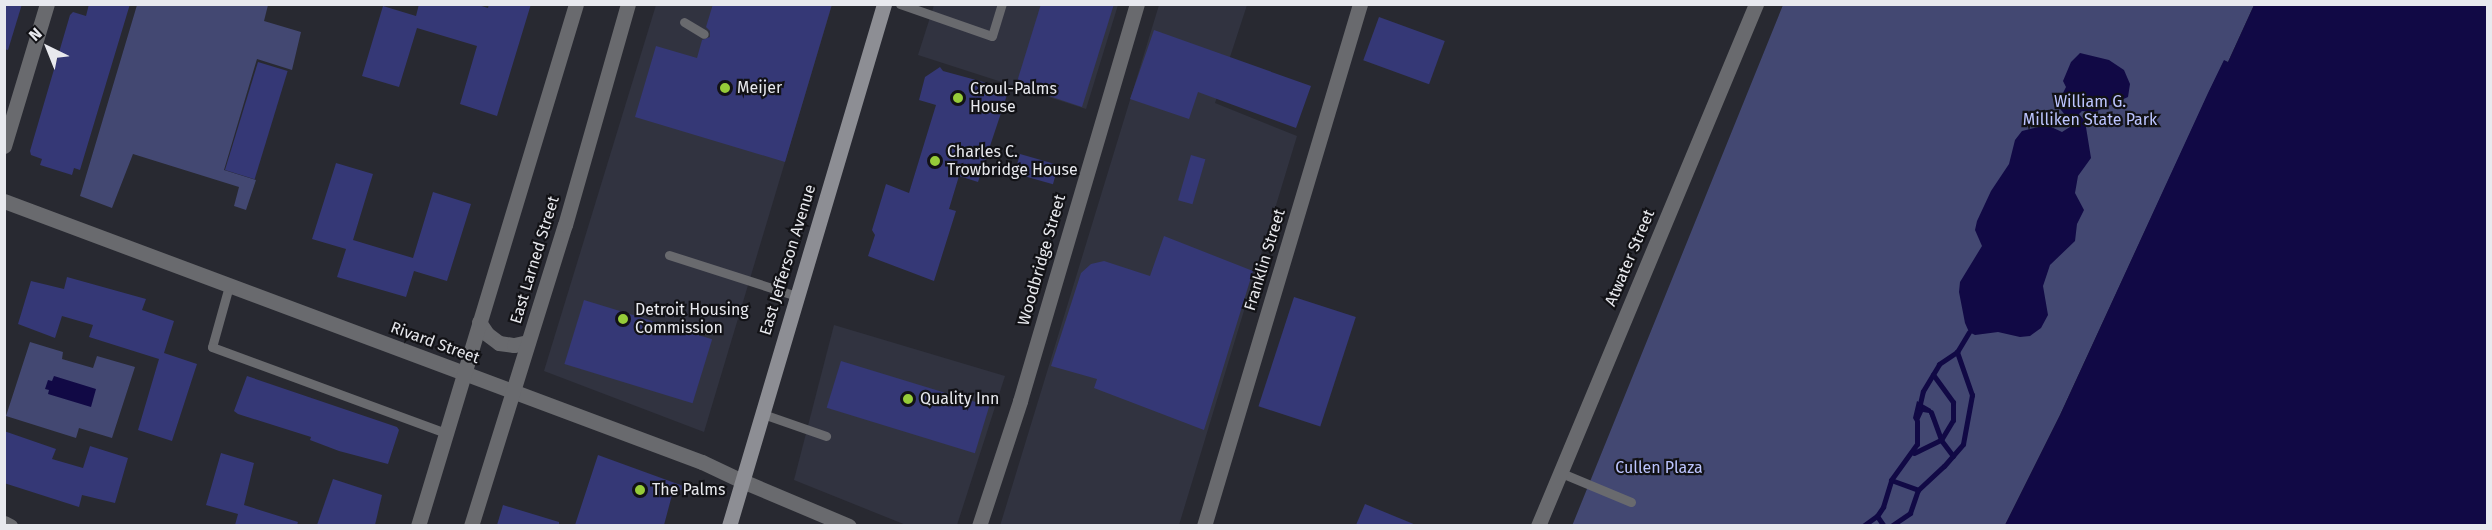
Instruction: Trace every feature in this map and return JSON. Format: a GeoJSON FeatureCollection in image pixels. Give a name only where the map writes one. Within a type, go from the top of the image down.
{"type":"FeatureCollection","features":[{"type":"Feature","properties":{"kind":"main road","name":"East Jefferson Avenue"},"geometry":{"type":"LineString","coordinates":[[729,525],[740,480],[884,4]]}},
{"type":"Feature","properties":{"kind":"street"},"geometry":{"type":"LineString","coordinates":[[4,146],[47,4]]}},
{"type":"Feature","properties":{"kind":"street"},"geometry":{"type":"LineString","coordinates":[[418,525],[576,4]]}},
{"type":"Feature","properties":{"kind":"street","name":"East Larned Street"},"geometry":{"type":"LineString","coordinates":[[471,525],[628,4]]}},
{"type":"Feature","properties":{"kind":"street","name":"Woodbridge Street"},"geometry":{"type":"LineString","coordinates":[[979,525],[1020,401],[1137,4]]}},
{"type":"Feature","properties":{"kind":"street","name":"Franklin Street"},"geometry":{"type":"LineString","coordinates":[[1204,525],[1360,4]]}},
{"type":"Feature","properties":{"kind":"street","name":"Atwater Street"},"geometry":{"type":"LineString","coordinates":[[1538,525],[1756,4]]}},
{"type":"Feature","properties":{"kind":"street","name":"Rivard Street"},"geometry":{"type":"LineString","coordinates":[[4,201],[702,462],[849,525]]}},
{"type":"Feature","properties":{"kind":"street"},"geometry":{"type":"LineString","coordinates":[[479,322],[487,334],[499,343],[514,345],[528,342]]}},
{"type":"Feature","properties":{"kind":"street"},"geometry":{"type":"LineString","coordinates":[[4,523],[10,525]]}},
{"type":"Feature","properties":{"kind":"lane"},"geometry":{"type":"LineString","coordinates":[[900,4],[992,36],[1002,4]]}},
{"type":"Feature","properties":{"kind":"lane"},"geometry":{"type":"LineString","coordinates":[[684,22],[704,34]]}},
{"type":"Feature","properties":{"kind":"lane"},"geometry":{"type":"LineString","coordinates":[[669,255],[796,296]]}},
{"type":"Feature","properties":{"kind":"lane"},"geometry":{"type":"LineString","coordinates":[[229,286],[212,347],[446,433]]}},
{"type":"Feature","properties":{"kind":"lane"},"geometry":{"type":"LineString","coordinates":[[760,413],[826,436]]}},
{"type":"Feature","properties":{"kind":"lane"},"geometry":{"type":"LineString","coordinates":[[1559,472],[1631,502]]}},
{"type":"Feature","properties":{"kind":"shaded area"},"geometry":{"type":"Polygon","coordinates":[[[656,5],[832,5],[704,432],[544,371],[656,5]]]}},
{"type":"Feature","properties":{"kind":"shaded area"},"geometry":{"type":"Polygon","coordinates":[[[934,5],[1118,5],[1086,109],[918,55],[934,5]]]}},
{"type":"Feature","properties":{"kind":"shaded area"},"geometry":{"type":"Polygon","coordinates":[[[1159,5],[1247,5],[1215,103],[1297,136],[1179,525],[1000,526],[1159,5]]]}},
{"type":"Feature","properties":{"kind":"shaded area"},"geometry":{"type":"Polygon","coordinates":[[[2254,5],[2487,5],[2487,525],[2005,525],[2060,415],[2208,93],[2224,60],[2228,62],[2254,5]]]}},
{"type":"Feature","properties":{"kind":"shaded area"},"geometry":{"type":"Polygon","coordinates":[[[2080,53],[2109,60],[2124,70],[2130,84],[2128,97],[2095,112],[2082,111],[2079,114],[2085,121],[2091,158],[2078,176],[2075,193],[2084,210],[2077,224],[2075,241],[2050,265],[2043,286],[2048,315],[2041,328],[2030,336],[2020,337],[1998,332],[1975,335],[1969,332],[1965,323],[1959,292],[1960,282],[1982,246],[1975,230],[1977,221],[1991,191],[2009,164],[2015,140],[2022,131],[2047,125],[2062,132],[2073,125],[2057,105],[2066,87],[2063,81],[2071,62],[2080,53]]]}},
{"type":"Feature","properties":{"kind":"shaded area"},"geometry":{"type":"Polygon","coordinates":[[[834,325],[1005,376],[957,525],[906,525],[794,480],[834,325]]]}},
{"type":"Feature","properties":{"kind":"shaded area"},"geometry":{"type":"Polygon","coordinates":[[[54,376],[96,389],[91,407],[48,394],[49,390],[45,389],[48,380],[52,381],[54,376]]]}},
{"type":"Feature","properties":{"kind":"shaded area"},"geometry":{"type":"Polygon","coordinates":[[[1917,401],[1931,409],[1932,420],[1929,413],[1923,412],[1917,425],[1913,418],[1917,401]]]}},
{"type":"Feature","properties":{"kind":"green space"},"geometry":{"type":"Polygon","coordinates":[[[137,5],[268,5],[264,21],[301,32],[292,70],[257,59],[224,170],[256,180],[246,210],[234,206],[239,187],[133,154],[112,208],[80,196],[137,5]]]}},
{"type":"Feature","properties":{"kind":"green space"},"geometry":{"type":"Polygon","coordinates":[[[1783,5],[2254,5],[2228,62],[2224,61],[2209,92],[2060,415],[2005,525],[1572,526],[1783,5]]]}},
{"type":"Feature","properties":{"kind":"green space"},"geometry":{"type":"Polygon","coordinates":[[[30,342],[63,352],[62,359],[93,368],[97,356],[135,367],[112,438],[79,428],[76,438],[6,416],[30,342]]]}},
{"type":"Feature","properties":{"kind":"building"},"geometry":{"type":"Polygon","coordinates":[[[4,4],[22,4],[8,50],[4,49],[4,4]]]}},
{"type":"Feature","properties":{"kind":"building"},"geometry":{"type":"Polygon","coordinates":[[[89,4],[130,4],[80,170],[74,168],[72,175],[40,165],[42,159],[31,155],[30,151],[70,15],[73,12],[86,16],[89,4]]]}},
{"type":"Feature","properties":{"kind":"building"},"geometry":{"type":"Polygon","coordinates":[[[419,4],[475,4],[488,8],[489,4],[531,4],[497,116],[460,104],[477,46],[417,28],[399,87],[362,76],[383,6],[416,16],[419,4]]]}},
{"type":"Feature","properties":{"kind":"building","name":"Meijer"},"geometry":{"type":"Polygon","coordinates":[[[713,4],[832,4],[785,162],[635,117],[656,46],[697,58],[702,40],[710,37],[710,31],[706,27],[713,4]]]}},
{"type":"Feature","properties":{"kind":"building"},"geometry":{"type":"Polygon","coordinates":[[[1041,4],[1114,4],[1082,107],[1016,85],[1041,4]]]}},
{"type":"Feature","properties":{"kind":"building"},"geometry":{"type":"Polygon","coordinates":[[[1379,17],[1445,41],[1429,84],[1363,60],[1379,17]]]}},
{"type":"Feature","properties":{"kind":"building"},"geometry":{"type":"Polygon","coordinates":[[[1154,30],[1311,86],[1296,128],[1198,92],[1189,119],[1130,99],[1154,30]]]}},
{"type":"Feature","properties":{"kind":"building"},"geometry":{"type":"Polygon","coordinates":[[[258,62],[288,71],[255,179],[225,170],[258,62]]]}},
{"type":"Feature","properties":{"kind":"building"},"geometry":{"type":"Polygon","coordinates":[[[940,67],[943,71],[1009,89],[978,182],[959,176],[949,209],[956,211],[934,281],[868,256],[875,235],[872,230],[886,184],[909,193],[936,105],[919,100],[925,77],[940,67]]]}},
{"type":"Feature","properties":{"kind":"building"},"geometry":{"type":"Polygon","coordinates":[[[1020,154],[1058,165],[1053,184],[1014,173],[1020,154]]]}},
{"type":"Feature","properties":{"kind":"building"},"geometry":{"type":"Polygon","coordinates":[[[1191,155],[1205,159],[1192,204],[1178,200],[1191,155]]]}},
{"type":"Feature","properties":{"kind":"building"},"geometry":{"type":"Polygon","coordinates":[[[336,163],[373,174],[353,240],[413,258],[433,192],[471,204],[447,281],[414,271],[406,297],[337,277],[346,249],[312,239],[336,163]]]}},
{"type":"Feature","properties":{"kind":"building"},"geometry":{"type":"Polygon","coordinates":[[[1164,236],[1253,271],[1204,430],[1094,388],[1097,379],[1051,366],[1081,273],[1091,264],[1104,261],[1150,276],[1164,236]]]}},
{"type":"Feature","properties":{"kind":"building"},"geometry":{"type":"Polygon","coordinates":[[[67,277],[146,299],[142,310],[174,321],[164,353],[197,364],[172,441],[138,430],[159,359],[89,337],[93,325],[62,316],[55,338],[18,324],[31,281],[64,289],[67,277]]]}},
{"type":"Feature","properties":{"kind":"building"},"geometry":{"type":"Polygon","coordinates":[[[1294,297],[1356,317],[1320,426],[1258,406],[1294,297]]]}},
{"type":"Feature","properties":{"kind":"building"},"geometry":{"type":"Polygon","coordinates":[[[584,300],[712,339],[693,403],[564,364],[584,300]]]}},
{"type":"Feature","properties":{"kind":"building"},"geometry":{"type":"Polygon","coordinates":[[[841,361],[989,406],[975,453],[827,408],[841,361]]]}},
{"type":"Feature","properties":{"kind":"building"},"geometry":{"type":"Polygon","coordinates":[[[247,376],[397,427],[399,430],[388,464],[339,451],[310,440],[311,437],[238,414],[234,411],[247,376]]]}},
{"type":"Feature","properties":{"kind":"building"},"geometry":{"type":"Polygon","coordinates":[[[4,431],[56,449],[52,459],[83,468],[90,446],[128,458],[115,503],[82,495],[79,507],[4,483],[4,431]]]}},
{"type":"Feature","properties":{"kind":"building"},"geometry":{"type":"Polygon","coordinates":[[[221,453],[254,463],[244,505],[298,522],[297,525],[235,525],[238,514],[206,505],[221,453]]]}},
{"type":"Feature","properties":{"kind":"building","name":"The Palms"},"geometry":{"type":"Polygon","coordinates":[[[598,455],[686,487],[672,495],[664,525],[575,525],[598,455]]]}},
{"type":"Feature","properties":{"kind":"building"},"geometry":{"type":"Polygon","coordinates":[[[333,479],[382,495],[375,525],[317,525],[333,479]]]}},
{"type":"Feature","properties":{"kind":"building"},"geometry":{"type":"Polygon","coordinates":[[[1365,504],[1416,525],[1356,525],[1365,504]]]}},
{"type":"Feature","properties":{"kind":"building"},"geometry":{"type":"Polygon","coordinates":[[[503,505],[559,522],[559,525],[497,525],[503,505]]]}},
{"type":"Feature","properties":{"kind":"waterway"},"geometry":{"type":"LineString","coordinates":[[1919,408],[1923,391],[1939,364],[1957,352],[1969,332]]}},
{"type":"Feature","properties":{"kind":"waterway"},"geometry":{"type":"LineString","coordinates":[[1891,526],[1910,513],[1918,490],[1944,466],[1963,444],[1972,395],[1957,352]]}},
{"type":"Feature","properties":{"kind":"waterway"},"geometry":{"type":"LineString","coordinates":[[1914,453],[1941,440],[1953,420],[1953,402],[1933,374]]}},
{"type":"Feature","properties":{"kind":"waterway"},"geometry":{"type":"LineString","coordinates":[[1931,412],[1941,440],[1953,456]]}},
{"type":"Feature","properties":{"kind":"waterway"},"geometry":{"type":"LineString","coordinates":[[1863,526],[1877,516],[1883,507],[1891,480],[1917,444],[1917,421]]}},
{"type":"Feature","properties":{"kind":"waterway"},"geometry":{"type":"LineString","coordinates":[[1891,480],[1918,490]]}},
{"type":"Feature","properties":{"kind":"waterway"},"geometry":{"type":"LineString","coordinates":[[1877,516],[1884,526]]}},
{"type":"Feature","properties":{"kind":"place","name":"Meijer"},"geometry":{"type":"Point","coordinates":[725,88]}},
{"type":"Feature","properties":{"kind":"place","name":"Croul-Palms House"},"geometry":{"type":"Point","coordinates":[958,98]}},
{"type":"Feature","properties":{"kind":"place","name":"Charles C. Trowbridge House"},"geometry":{"type":"Point","coordinates":[935,161]}},
{"type":"Feature","properties":{"kind":"place","name":"Detroit Housing Commission"},"geometry":{"type":"Point","coordinates":[623,319]}},
{"type":"Feature","properties":{"kind":"place","name":"Quality Inn"},"geometry":{"type":"Point","coordinates":[908,399]}},
{"type":"Feature","properties":{"kind":"place","name":"The Palms"},"geometry":{"type":"Point","coordinates":[640,490]}},
{"type":"Feature","properties":{"kind":"park label","name":"William G. Milliken State Park"},"geometry":{"type":"Point","coordinates":[2090,111]}},
{"type":"Feature","properties":{"kind":"park label","name":"Cullen Plaza"},"geometry":{"type":"Point","coordinates":[1659,468]}}]}
